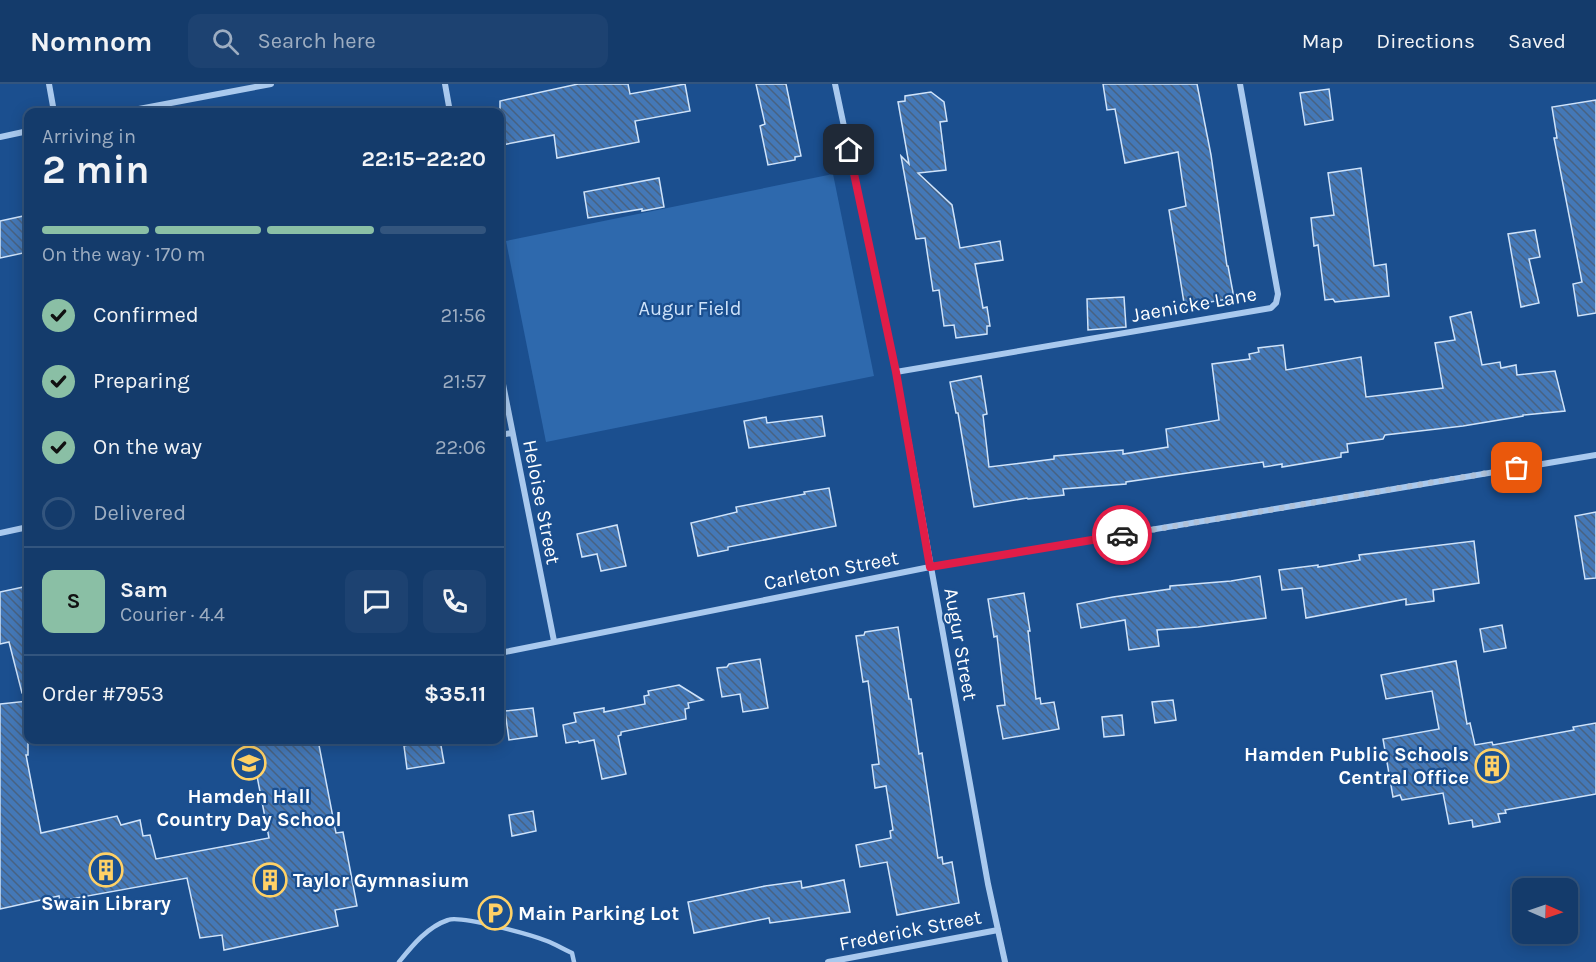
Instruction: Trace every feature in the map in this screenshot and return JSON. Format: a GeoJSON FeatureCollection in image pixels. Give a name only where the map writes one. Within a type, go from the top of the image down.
{"type":"FeatureCollection","features":[{"type":"Feature","properties":{"kind":"street"},"geometry":{"type":"LineString","coordinates":[[49,84],[53,108]]}},
{"type":"Feature","properties":{"kind":"street"},"geometry":{"type":"LineString","coordinates":[[144,108],[272,84]]}},
{"type":"Feature","properties":{"kind":"street"},"geometry":{"type":"LineString","coordinates":[[445,84],[449,108]]}},
{"type":"Feature","properties":{"kind":"street","name":"Augur Street"},"geometry":{"type":"LineString","coordinates":[[835,84],[896,372],[988,884],[1005,962]]}},
{"type":"Feature","properties":{"kind":"street","name":"Jaenicke Lane"},"geometry":{"type":"LineString","coordinates":[[896,372],[1271,308],[1276,303],[1278,294],[1240,84]]}},
{"type":"Feature","properties":{"kind":"street"},"geometry":{"type":"LineString","coordinates":[[0,136],[24,132]]}},
{"type":"Feature","properties":{"kind":"street","name":"Heloise Street"},"geometry":{"type":"LineString","coordinates":[[504,390],[554,641]]}},
{"type":"Feature","properties":{"kind":"street"},"geometry":{"type":"LineString","coordinates":[[504,434],[512,433]]}},
{"type":"Feature","properties":{"kind":"street","name":"Carleton Street"},"geometry":{"type":"LineString","coordinates":[[504,652],[930,567],[1596,455]]}},
{"type":"Feature","properties":{"kind":"street"},"geometry":{"type":"LineString","coordinates":[[0,533],[24,529]]}},
{"type":"Feature","properties":{"kind":"street","name":"Frederick Street"},"geometry":{"type":"LineString","coordinates":[[828,962],[998,930]]}},
{"type":"Feature","properties":{"kind":"lane"},"geometry":{"type":"LineString","coordinates":[[399,962],[431,929],[449,919],[470,921],[545,940],[572,953],[574,962]]}},
{"type":"Feature","properties":{"kind":"green space","name":"Augur Field"},"geometry":{"type":"Polygon","coordinates":[[[833,174],[874,376],[546,442],[506,241],[833,174]]]}},
{"type":"Feature","properties":{"kind":"building"},"geometry":{"type":"Polygon","coordinates":[[[578,84],[628,84],[630,94],[685,84],[690,111],[635,121],[639,142],[557,158],[554,135],[504,145],[504,108],[500,108],[500,101],[578,84]]]}},
{"type":"Feature","properties":{"kind":"building"},"geometry":{"type":"Polygon","coordinates":[[[756,84],[786,84],[801,156],[795,157],[795,160],[768,165],[760,126],[765,124],[756,84]]]}},
{"type":"Feature","properties":{"kind":"building"},"geometry":{"type":"Polygon","coordinates":[[[1103,84],[1197,84],[1234,298],[1185,309],[1169,210],[1186,206],[1178,152],[1125,163],[1115,109],[1107,110],[1103,84]]]}},
{"type":"Feature","properties":{"kind":"building"},"geometry":{"type":"Polygon","coordinates":[[[1329,89],[1333,120],[1305,125],[1300,93],[1329,89]]]}},
{"type":"Feature","properties":{"kind":"building"},"geometry":{"type":"Polygon","coordinates":[[[931,92],[944,102],[947,121],[940,122],[946,170],[918,173],[952,205],[960,248],[1000,241],[1003,260],[975,264],[983,308],[987,307],[990,326],[987,326],[987,334],[956,338],[954,325],[944,326],[939,290],[933,291],[925,238],[916,239],[901,156],[909,164],[898,102],[905,101],[905,96],[931,92]]]}},
{"type":"Feature","properties":{"kind":"building"},"geometry":{"type":"Polygon","coordinates":[[[1596,100],[1596,313],[1578,316],[1573,284],[1582,282],[1554,138],[1557,138],[1552,107],[1596,100]]]}},
{"type":"Feature","properties":{"kind":"building"},"geometry":{"type":"Polygon","coordinates":[[[1361,168],[1374,266],[1386,264],[1389,296],[1335,302],[1333,299],[1325,300],[1318,245],[1314,246],[1311,218],[1334,215],[1328,173],[1361,168]]]}},
{"type":"Feature","properties":{"kind":"building"},"geometry":{"type":"Polygon","coordinates":[[[659,178],[664,207],[588,218],[584,192],[659,178]]]}},
{"type":"Feature","properties":{"kind":"building"},"geometry":{"type":"Polygon","coordinates":[[[24,216],[24,253],[0,258],[0,221],[24,216]]]}},
{"type":"Feature","properties":{"kind":"building"},"geometry":{"type":"Polygon","coordinates":[[[1535,230],[1540,257],[1529,259],[1539,303],[1521,307],[1508,234],[1535,230]]]}},
{"type":"Feature","properties":{"kind":"building"},"geometry":{"type":"Polygon","coordinates":[[[1124,297],[1126,327],[1088,330],[1087,299],[1124,297]]]}},
{"type":"Feature","properties":{"kind":"building"},"geometry":{"type":"Polygon","coordinates":[[[1471,312],[1482,365],[1500,362],[1501,368],[1516,365],[1517,375],[1555,371],[1565,411],[1385,435],[1383,439],[1347,444],[1348,452],[1341,453],[1341,457],[1282,467],[1282,464],[1264,467],[1263,462],[1126,482],[1126,484],[1063,489],[1064,495],[1027,498],[974,507],[958,413],[956,413],[950,382],[981,376],[987,414],[983,415],[989,467],[1054,459],[1054,456],[1123,450],[1123,454],[1168,447],[1166,429],[1219,420],[1212,364],[1250,359],[1249,354],[1259,352],[1258,348],[1283,345],[1286,370],[1361,357],[1366,397],[1443,388],[1435,343],[1455,340],[1450,317],[1471,312]]]}},
{"type":"Feature","properties":{"kind":"building"},"geometry":{"type":"Polygon","coordinates":[[[822,416],[825,436],[749,448],[744,421],[766,417],[767,423],[822,416]]]}},
{"type":"Feature","properties":{"kind":"building"},"geometry":{"type":"Polygon","coordinates":[[[829,488],[836,526],[728,547],[728,550],[698,556],[691,523],[737,512],[736,507],[829,488]]]}},
{"type":"Feature","properties":{"kind":"building"},"geometry":{"type":"Polygon","coordinates":[[[1596,512],[1596,578],[1585,579],[1575,516],[1596,512]]]}},
{"type":"Feature","properties":{"kind":"building"},"geometry":{"type":"Polygon","coordinates":[[[617,525],[626,566],[601,571],[597,554],[582,557],[577,534],[617,525]]]}},
{"type":"Feature","properties":{"kind":"building"},"geometry":{"type":"Polygon","coordinates":[[[1474,541],[1479,583],[1433,590],[1434,601],[1406,605],[1406,599],[1306,618],[1302,588],[1282,590],[1279,570],[1318,565],[1318,567],[1360,560],[1359,555],[1474,541]]]}},
{"type":"Feature","properties":{"kind":"building"},"geometry":{"type":"Polygon","coordinates":[[[1260,576],[1266,618],[1157,630],[1159,646],[1129,650],[1125,620],[1081,628],[1077,604],[1170,589],[1170,586],[1260,576]]]}},
{"type":"Feature","properties":{"kind":"building"},"geometry":{"type":"Polygon","coordinates":[[[24,587],[24,693],[22,693],[9,642],[0,644],[0,592],[24,587]]]}},
{"type":"Feature","properties":{"kind":"building"},"geometry":{"type":"Polygon","coordinates":[[[1024,593],[1036,699],[1040,698],[1041,704],[1054,702],[1059,729],[1003,739],[997,706],[1005,705],[997,636],[994,637],[988,599],[1024,593]]]}},
{"type":"Feature","properties":{"kind":"building"},"geometry":{"type":"Polygon","coordinates":[[[1502,625],[1506,648],[1484,652],[1480,629],[1502,625]]]}},
{"type":"Feature","properties":{"kind":"building"},"geometry":{"type":"Polygon","coordinates":[[[898,627],[919,754],[922,753],[938,858],[942,857],[943,864],[952,862],[959,903],[897,915],[887,862],[860,867],[856,845],[891,838],[890,831],[893,830],[886,786],[875,788],[872,765],[879,764],[868,681],[863,682],[856,636],[864,635],[865,632],[898,627]]]}},
{"type":"Feature","properties":{"kind":"building"},"geometry":{"type":"Polygon","coordinates":[[[760,659],[768,708],[743,712],[740,694],[722,697],[717,668],[760,659]]]}},
{"type":"Feature","properties":{"kind":"building","name":"Hamden Public Schools Central Office"},"geometry":{"type":"Polygon","coordinates":[[[1456,661],[1467,724],[1470,723],[1475,745],[1492,742],[1493,745],[1574,730],[1573,727],[1596,723],[1596,794],[1505,810],[1506,813],[1498,814],[1500,822],[1473,827],[1472,820],[1449,824],[1443,793],[1402,800],[1400,795],[1393,797],[1383,739],[1439,729],[1432,691],[1386,699],[1381,675],[1456,661]]]}},
{"type":"Feature","properties":{"kind":"building"},"geometry":{"type":"Polygon","coordinates":[[[679,685],[703,700],[688,703],[689,708],[685,709],[686,719],[621,732],[618,736],[626,774],[602,779],[594,740],[566,743],[563,725],[576,722],[574,713],[604,708],[604,712],[645,704],[644,696],[649,695],[648,691],[679,685]]]}},
{"type":"Feature","properties":{"kind":"building"},"geometry":{"type":"Polygon","coordinates":[[[1173,700],[1176,720],[1155,723],[1152,702],[1173,700]]]}},
{"type":"Feature","properties":{"kind":"building"},"geometry":{"type":"Polygon","coordinates":[[[24,701],[24,744],[28,744],[28,755],[26,755],[41,833],[117,816],[121,825],[140,820],[143,836],[150,835],[156,859],[269,838],[251,744],[319,744],[336,833],[343,832],[357,906],[335,910],[338,926],[224,950],[222,935],[200,938],[187,878],[60,901],[59,896],[0,909],[0,704],[24,701]]]}},
{"type":"Feature","properties":{"kind":"building"},"geometry":{"type":"Polygon","coordinates":[[[533,708],[537,736],[509,740],[505,711],[533,708]]]}},
{"type":"Feature","properties":{"kind":"building"},"geometry":{"type":"Polygon","coordinates":[[[1122,715],[1124,735],[1104,737],[1102,717],[1122,715]]]}},
{"type":"Feature","properties":{"kind":"building"},"geometry":{"type":"Polygon","coordinates":[[[441,744],[444,763],[407,769],[404,746],[441,744]]]}},
{"type":"Feature","properties":{"kind":"building"},"geometry":{"type":"Polygon","coordinates":[[[533,811],[536,831],[512,836],[509,815],[533,811]]]}},
{"type":"Feature","properties":{"kind":"building"},"geometry":{"type":"Polygon","coordinates":[[[844,880],[850,912],[770,923],[769,918],[694,933],[688,902],[765,886],[801,881],[802,888],[844,880]]]}},
{"type":"Feature","properties":{"kind":"way so far"},"geometry":{"type":"LineString","coordinates":[[1122,535],[1517,468]]}},
{"type":"Feature","properties":{"kind":"place","name":"Hamden Hall Country Day School"},"geometry":{"type":"Point","coordinates":[249,763]}},
{"type":"Feature","properties":{"kind":"place","name":"Hamden Public Schools Central Office"},"geometry":{"type":"Point","coordinates":[1492,766]}},
{"type":"Feature","properties":{"kind":"place","name":"Swain Library"},"geometry":{"type":"Point","coordinates":[106,870]}},
{"type":"Feature","properties":{"kind":"place","name":"Taylor Gymnasium"},"geometry":{"type":"Point","coordinates":[270,880]}},
{"type":"Feature","properties":{"kind":"place","name":"Main Parking Lot"},"geometry":{"type":"Point","coordinates":[495,913]}},
{"type":"Feature","properties":{"kind":"route"},"geometry":{"type":"LineString","coordinates":[[849,150],[896,372],[930,567],[1122,535]]}}]}
